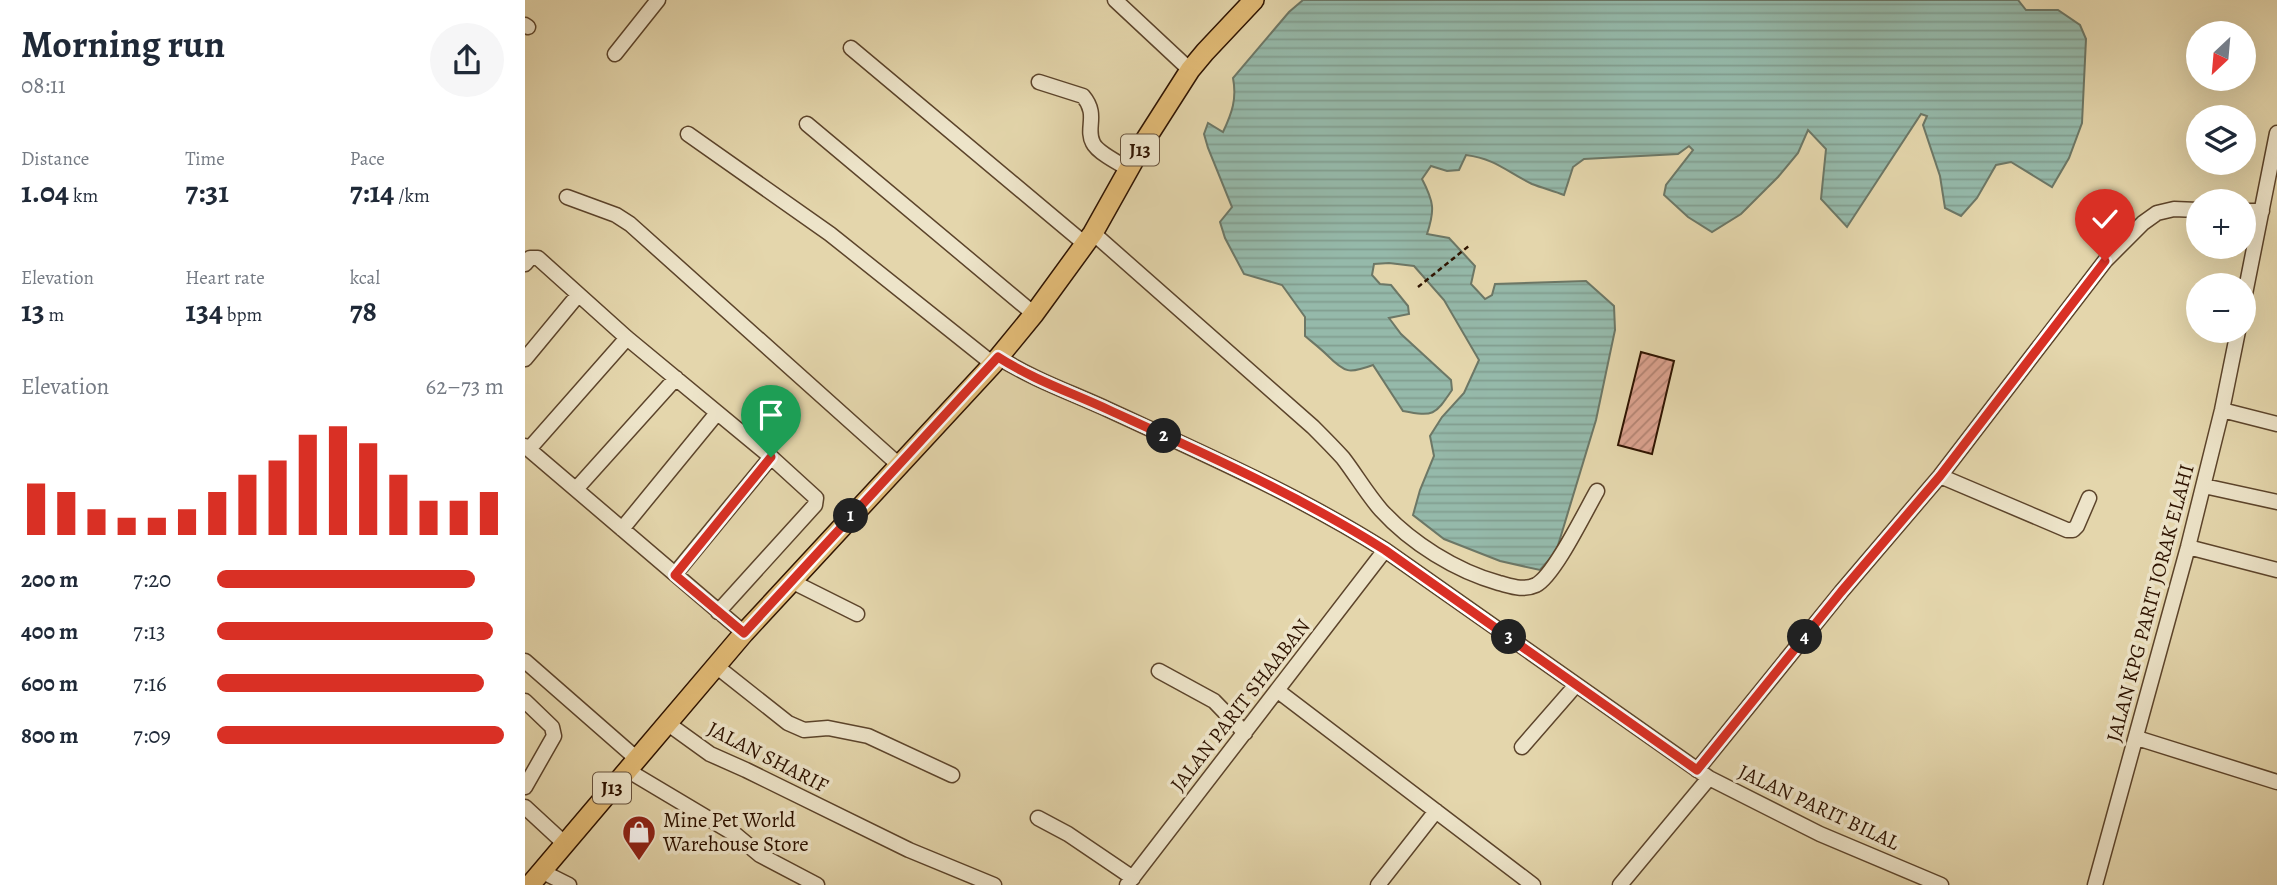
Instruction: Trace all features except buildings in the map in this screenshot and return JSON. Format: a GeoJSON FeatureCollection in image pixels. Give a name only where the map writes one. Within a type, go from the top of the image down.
{"type":"FeatureCollection","features":[{"type":"Feature","properties":{"kind":"main road","name":"J13"},"geometry":{"type":"LineString","coordinates":[[534,881],[716,666],[729,620],[791,581],[995,361],[1034,314],[1089,239],[1190,70],[1254,0]]}},
{"type":"Feature","properties":{"kind":"street"},"geometry":{"type":"LineString","coordinates":[[615,54],[658,0]]}},
{"type":"Feature","properties":{"kind":"street"},"geometry":{"type":"LineString","coordinates":[[1115,0],[1190,70]]}},
{"type":"Feature","properties":{"kind":"street"},"geometry":{"type":"LineString","coordinates":[[851,48],[1089,239],[1313,427],[1342,458],[1380,509],[1432,552],[1486,580],[1520,589],[1537,585],[1553,568],[1597,491]]}},
{"type":"Feature","properties":{"kind":"street"},"geometry":{"type":"LineString","coordinates":[[1039,82],[1083,96],[1093,117],[1092,142],[1096,148],[1129,169]]}},
{"type":"Feature","properties":{"kind":"street"},"geometry":{"type":"LineString","coordinates":[[807,124],[1034,314]]}},
{"type":"Feature","properties":{"kind":"street"},"geometry":{"type":"LineString","coordinates":[[2249,273],[2277,133]]}},
{"type":"Feature","properties":{"kind":"street","name":"JALAN PARIT BILAL"},"geometry":{"type":"LineString","coordinates":[[688,134],[830,234],[995,361],[1269,485],[1341,523],[1385,550],[1703,774],[1820,834],[1941,885]]}},
{"type":"Feature","properties":{"kind":"street"},"geometry":{"type":"LineString","coordinates":[[567,197],[630,223],[899,464]]}},
{"type":"Feature","properties":{"kind":"street"},"geometry":{"type":"LineString","coordinates":[[1620,885],[1841,592],[1940,476],[2105,261],[2143,223],[2157,213],[2186,210]]}},
{"type":"Feature","properties":{"kind":"street"},"geometry":{"type":"LineString","coordinates":[[2256,211],[2262,211]]}},
{"type":"Feature","properties":{"kind":"street"},"geometry":{"type":"LineString","coordinates":[[528,261],[538,258],[627,338],[771,457],[816,498],[815,505],[729,620],[527,447],[627,338]]}},
{"type":"Feature","properties":{"kind":"street"},"geometry":{"type":"LineString","coordinates":[[525,359],[578,295]]}},
{"type":"Feature","properties":{"kind":"street","name":"JALAN KPG PARIT JORAK ELAHI"},"geometry":{"type":"LineString","coordinates":[[2095,885],[2143,740],[2195,549],[2228,412],[2237,343]]}},
{"type":"Feature","properties":{"kind":"street"},"geometry":{"type":"LineString","coordinates":[[577,488],[676,378]]}},
{"type":"Feature","properties":{"kind":"street"},"geometry":{"type":"LineString","coordinates":[[2228,412],[2277,424]]}},
{"type":"Feature","properties":{"kind":"street"},"geometry":{"type":"LineString","coordinates":[[622,529],[717,413]]}},
{"type":"Feature","properties":{"kind":"street"},"geometry":{"type":"LineString","coordinates":[[675,575],[771,457]]}},
{"type":"Feature","properties":{"kind":"street"},"geometry":{"type":"LineString","coordinates":[[1940,476],[2067,530],[2073,530],[2077,526],[2089,498]]}},
{"type":"Feature","properties":{"kind":"street"},"geometry":{"type":"LineString","coordinates":[[2210,487],[2277,502]]}},
{"type":"Feature","properties":{"kind":"street"},"geometry":{"type":"LineString","coordinates":[[2195,549],[2277,570]]}},
{"type":"Feature","properties":{"kind":"street","name":"JALAN PARIT SHAABAN"},"geometry":{"type":"LineString","coordinates":[[1127,876],[1241,728],[1278,691],[1385,550]]}},
{"type":"Feature","properties":{"kind":"street"},"geometry":{"type":"LineString","coordinates":[[791,581],[857,614]]}},
{"type":"Feature","properties":{"kind":"street"},"geometry":{"type":"LineString","coordinates":[[525,661],[632,764],[736,835],[760,855],[817,885]]}},
{"type":"Feature","properties":{"kind":"street"},"geometry":{"type":"LineString","coordinates":[[716,666],[788,723],[804,730],[828,728],[868,736],[952,775]]}},
{"type":"Feature","properties":{"kind":"street"},"geometry":{"type":"LineString","coordinates":[[1159,671],[1214,701],[1241,728]]}},
{"type":"Feature","properties":{"kind":"street"},"geometry":{"type":"LineString","coordinates":[[1521,747],[1576,685]]}},
{"type":"Feature","properties":{"kind":"street"},"geometry":{"type":"LineString","coordinates":[[1278,691],[1532,885]]}},
{"type":"Feature","properties":{"kind":"street"},"geometry":{"type":"LineString","coordinates":[[525,701],[552,727],[554,736],[525,787]]}},
{"type":"Feature","properties":{"kind":"street","name":"JALAN SHARIF"},"geometry":{"type":"LineString","coordinates":[[667,723],[710,754],[746,769],[909,850],[994,885]]}},
{"type":"Feature","properties":{"kind":"street"},"geometry":{"type":"LineString","coordinates":[[2143,740],[2277,782]]}},
{"type":"Feature","properties":{"kind":"street"},"geometry":{"type":"LineString","coordinates":[[525,807],[564,843]]}},
{"type":"Feature","properties":{"kind":"street"},"geometry":{"type":"LineString","coordinates":[[1378,885],[1436,811]]}},
{"type":"Feature","properties":{"kind":"street"},"geometry":{"type":"LineString","coordinates":[[1038,818],[1069,834],[1127,876]]}},
{"type":"Feature","properties":{"kind":"street"},"geometry":{"type":"LineString","coordinates":[[534,881],[569,885]]}},
{"type":"Feature","properties":{"kind":"path"},"geometry":{"type":"LineString","coordinates":[[1419,287],[1470,245]]}},
{"type":"Feature","properties":{"kind":"shaded area"},"geometry":{"type":"Polygon","coordinates":[[[1303,0],[2018,0],[2026,10],[2058,10],[2080,25],[2086,39],[2082,123],[2069,158],[2052,187],[2011,162],[1996,165],[1977,198],[1961,216],[1945,208],[1940,176],[1923,125],[1927,116],[1921,114],[1847,227],[1821,199],[1826,149],[1808,130],[1798,153],[1778,177],[1741,214],[1712,232],[1688,217],[1664,195],[1666,185],[1693,150],[1689,146],[1678,154],[1584,159],[1573,167],[1564,195],[1532,184],[1476,157],[1466,155],[1459,170],[1447,171],[1431,166],[1422,179],[1432,206],[1427,234],[1449,238],[1475,266],[1471,284],[1485,299],[1492,295],[1495,284],[1586,281],[1614,306],[1615,330],[1596,420],[1556,552],[1540,570],[1500,561],[1444,539],[1413,515],[1434,456],[1430,436],[1442,417],[1464,393],[1479,360],[1444,300],[1414,266],[1374,264],[1372,275],[1380,284],[1391,285],[1408,306],[1409,314],[1389,318],[1401,334],[1451,380],[1452,390],[1437,409],[1428,414],[1403,411],[1373,365],[1353,371],[1333,361],[1305,336],[1305,317],[1282,285],[1244,274],[1225,238],[1220,222],[1232,207],[1204,134],[1208,123],[1223,132],[1233,106],[1233,78],[1289,12],[1303,0]]]}},
{"type":"Feature","properties":{"kind":"place","name":"Mine Pet World Warehouse Store"},"geometry":{"type":"Point","coordinates":[639,862]}},
{"type":"Feature","properties":{"kind":"route"},"geometry":{"type":"LineString","coordinates":[[771,457],[675,575],[744,633],[998,357],[1027,376],[1106,409],[1269,485],[1341,523],[1385,550],[1697,770],[1841,592],[1940,476],[2105,261]]}}]}
